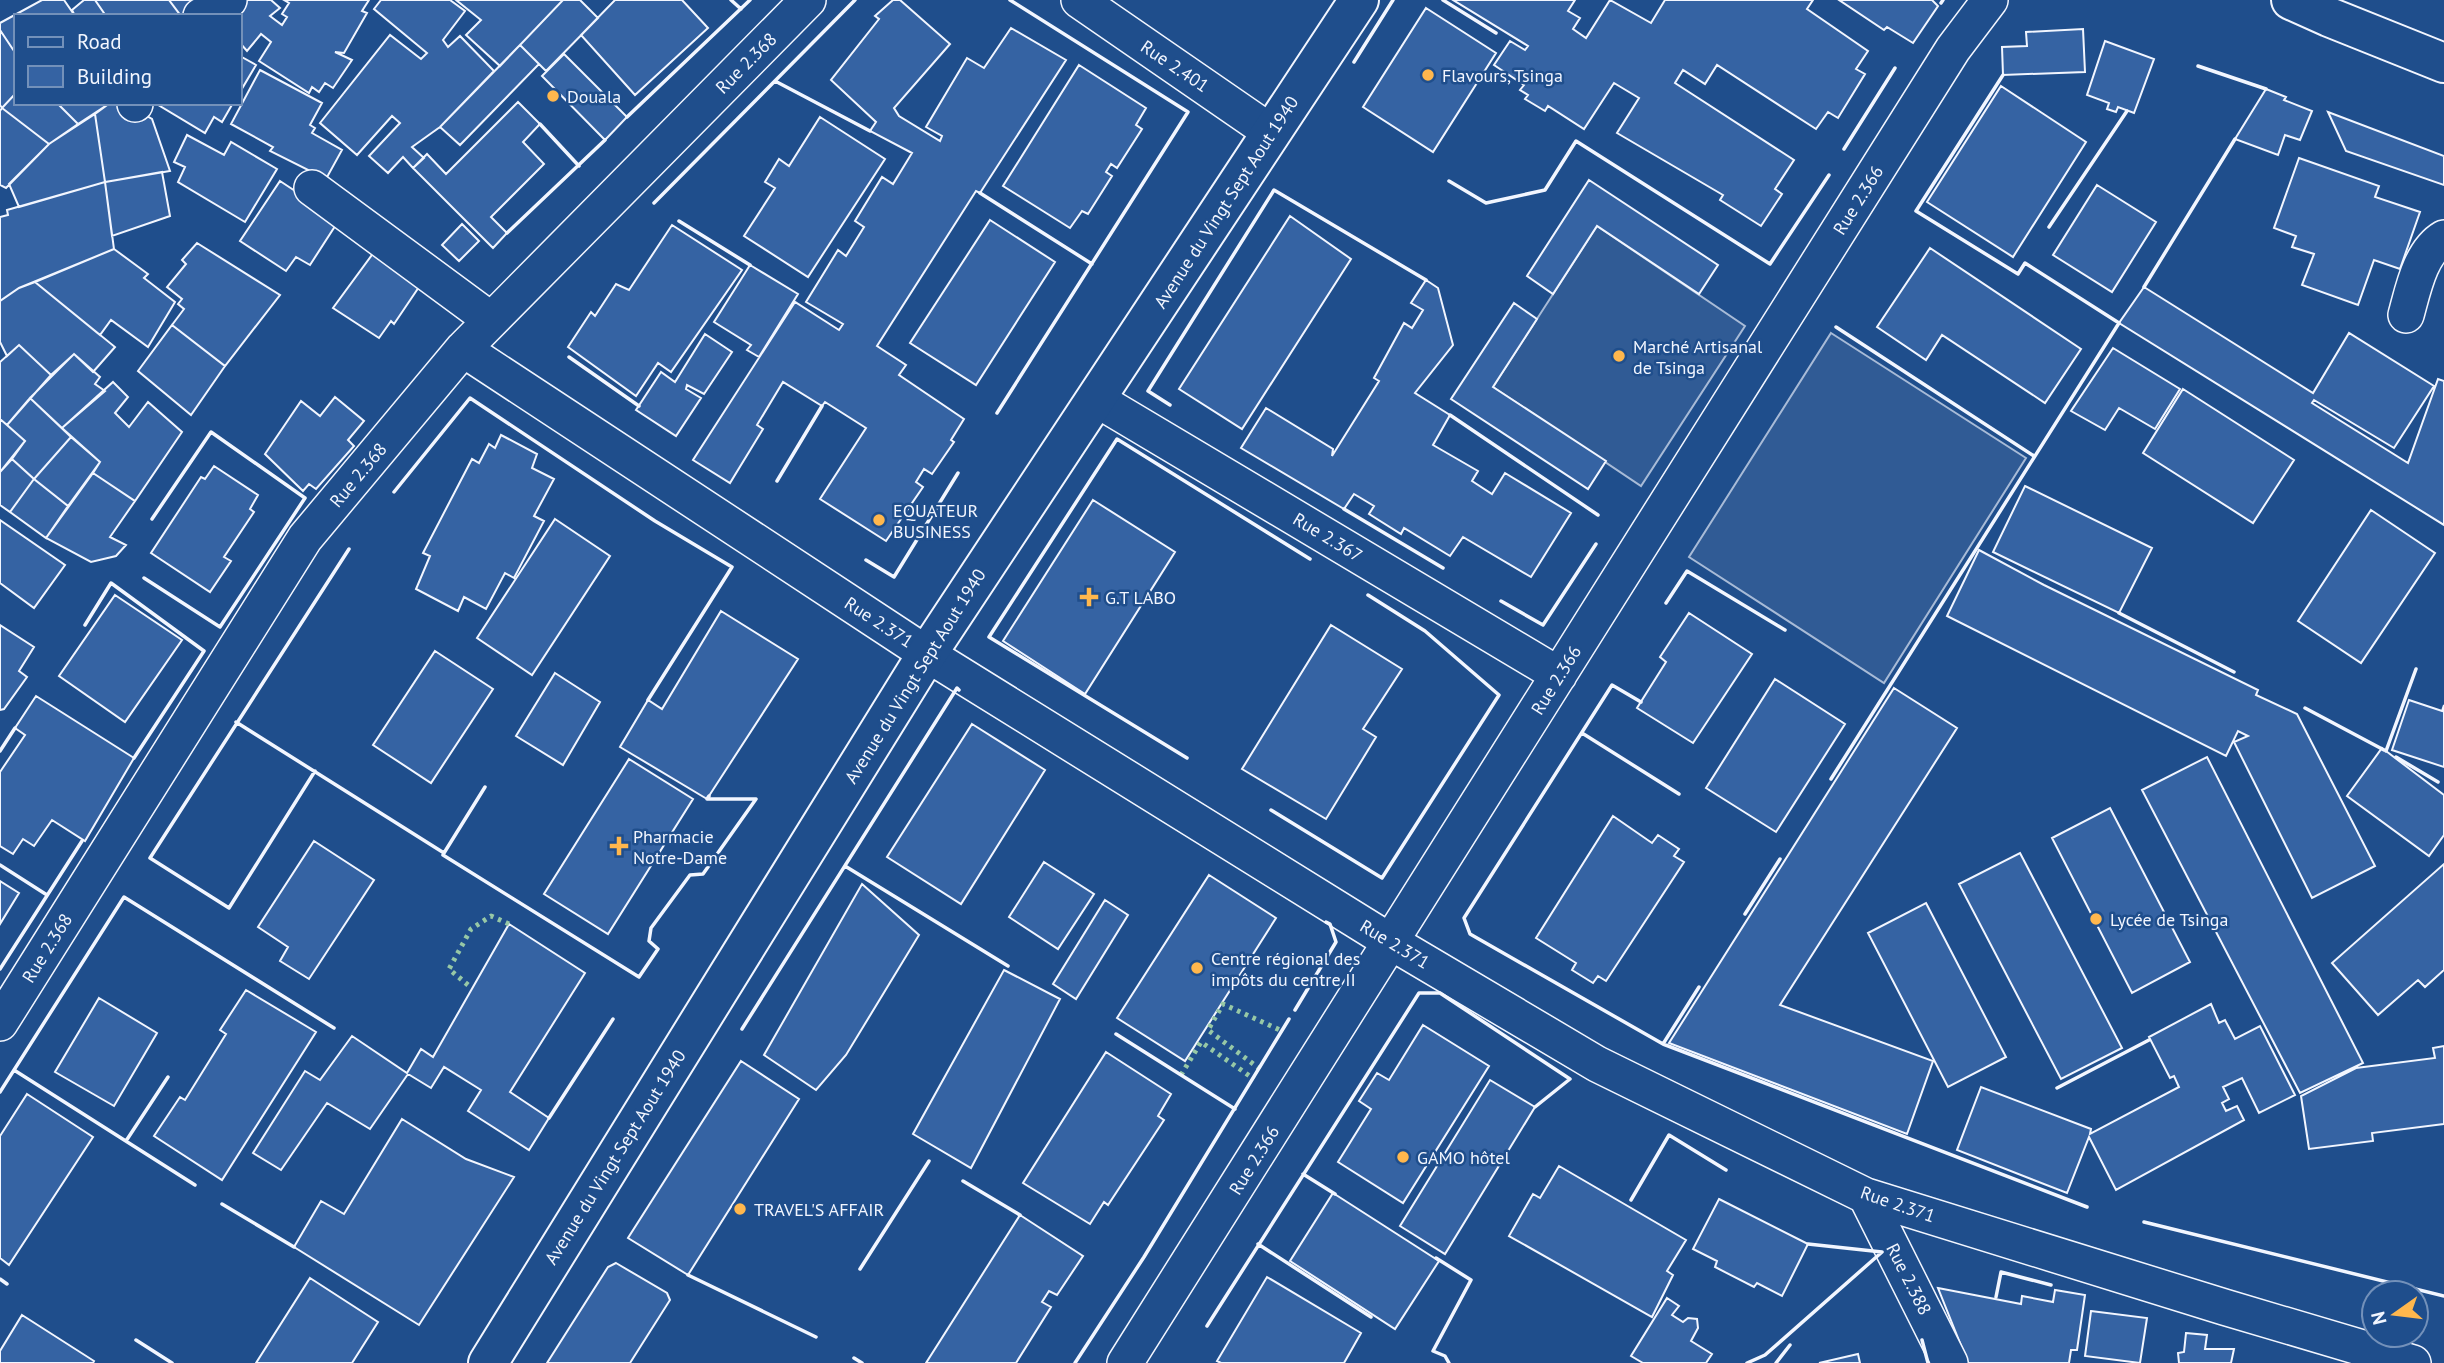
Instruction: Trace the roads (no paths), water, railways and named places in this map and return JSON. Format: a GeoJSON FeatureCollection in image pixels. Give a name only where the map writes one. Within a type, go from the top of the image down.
{"type":"FeatureCollection","features":[{"type":"Feature","properties":{"kind":"main road","name":"Avenue du Vingt Sept Aout 1940"},"geometry":{"type":"LineString","coordinates":[[488,1363],[927,654],[1359,0]]}},
{"type":"Feature","properties":{"kind":"main road"},"geometry":{"type":"LineString","coordinates":[[2291,0],[2329,18],[2444,63]]}},
{"type":"Feature","properties":{"kind":"street"},"geometry":{"type":"LineString","coordinates":[[204,14],[229,0]]}},
{"type":"Feature","properties":{"kind":"street","name":"Rue 2.368"},"geometry":{"type":"LineString","coordinates":[[0,1023],[305,538],[463,349],[808,0]]}},
{"type":"Feature","properties":{"kind":"street","name":"Rue 2.401"},"geometry":{"type":"LineString","coordinates":[[1079,0],[1272,132]]}},
{"type":"Feature","properties":{"kind":"street","name":"Rue 2.366"},"geometry":{"type":"LineString","coordinates":[[1125,1363],[1953,49],[1990,0]]}},
{"type":"Feature","properties":{"kind":"street"},"geometry":{"type":"LineString","coordinates":[[312,188],[491,320]]}},
{"type":"Feature","properties":{"kind":"street"},"geometry":{"type":"LineString","coordinates":[[2406,315],[2419,271],[2437,242],[2444,238]]}},
{"type":"Feature","properties":{"kind":"street","name":"Rue 2.371"},"geometry":{"type":"LineString","coordinates":[[463,349],[927,654],[1391,942],[1597,1064],[1866,1196],[2413,1363]]}},
{"type":"Feature","properties":{"kind":"street","name":"Rue 2.367"},"geometry":{"type":"LineString","coordinates":[[1096,399],[1559,675]]}},
{"type":"Feature","properties":{"kind":"street","name":"Rue 2.388"},"geometry":{"type":"LineString","coordinates":[[1866,1196],[1950,1363]]}},
{"type":"Feature","properties":{"kind":"place","name":"Flavours, Tsinga"},"geometry":{"type":"Point","coordinates":[1428,75]}},
{"type":"Feature","properties":{"kind":"place","name":"Douala"},"geometry":{"type":"Point","coordinates":[553,96]}},
{"type":"Feature","properties":{"kind":"place","name":"Marché Artisanal de Tsinga"},"geometry":{"type":"Point","coordinates":[1619,356]}},
{"type":"Feature","properties":{"kind":"place","name":"EQUATEUR BUSINESS"},"geometry":{"type":"Point","coordinates":[879,520]}},
{"type":"Feature","properties":{"kind":"place","name":"G.T LABO"},"geometry":{"type":"Point","coordinates":[1089,597]}},
{"type":"Feature","properties":{"kind":"place","name":"Pharmacie Notre-Dame"},"geometry":{"type":"Point","coordinates":[619,846]}},
{"type":"Feature","properties":{"kind":"place","name":"Lycée de Tsinga"},"geometry":{"type":"Point","coordinates":[2096,919]}},
{"type":"Feature","properties":{"kind":"place","name":"Centre régional des impôts du centre II"},"geometry":{"type":"Point","coordinates":[1197,968]}},
{"type":"Feature","properties":{"kind":"place","name":"GAMO hôtel"},"geometry":{"type":"Point","coordinates":[1403,1157]}},
{"type":"Feature","properties":{"kind":"place","name":"TRAVEL'S AFFAIR"},"geometry":{"type":"Point","coordinates":[740,1209]}}]}
